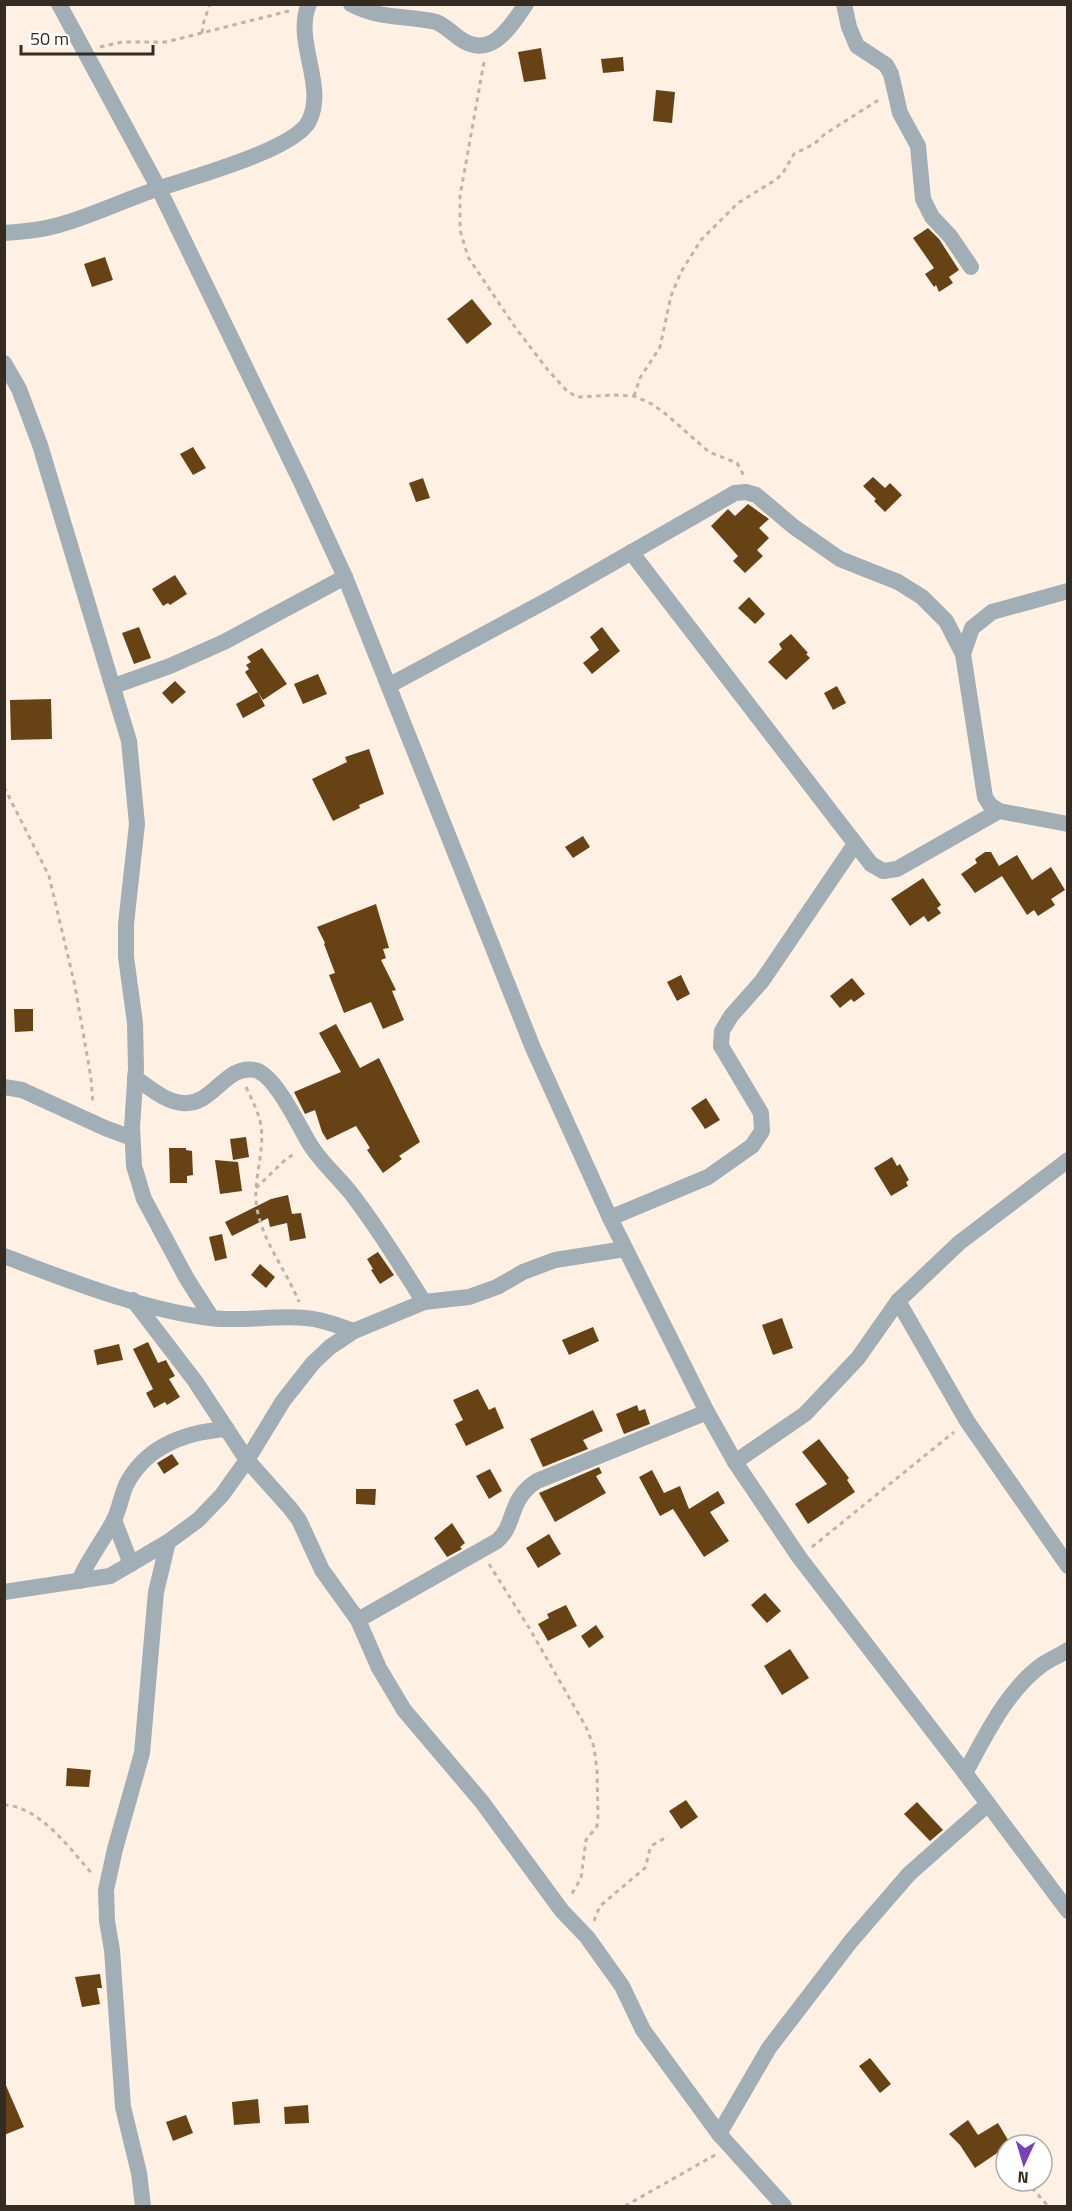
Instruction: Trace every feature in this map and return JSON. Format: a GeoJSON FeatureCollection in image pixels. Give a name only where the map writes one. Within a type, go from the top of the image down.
{"type":"FeatureCollection","features":[{"type":"Feature","properties":{"kind":"street"},"geometry":{"type":"LineString","coordinates":[[59,4],[159,189],[345,576],[533,1048],[610,1218],[707,1412],[735,1462],[799,1557],[1068,1911]]}},
{"type":"Feature","properties":{"kind":"street"},"geometry":{"type":"LineString","coordinates":[[351,4],[361,10],[379,15],[435,21],[466,43],[475,45],[488,44],[500,39],[526,4]]}},
{"type":"Feature","properties":{"kind":"street"},"geometry":{"type":"LineString","coordinates":[[844,4],[849,27],[857,46],[886,65],[895,89],[900,113],[918,146],[923,199],[932,217],[950,236],[971,267]]}},
{"type":"Feature","properties":{"kind":"street"},"geometry":{"type":"LineString","coordinates":[[4,233],[60,225],[251,158],[297,134],[309,122],[314,94],[305,28],[308,8]]}},
{"type":"Feature","properties":{"kind":"street"},"geometry":{"type":"LineString","coordinates":[[4,363],[18,388],[40,445],[129,741],[137,824],[126,924],[126,957],[135,1023],[132,1138],[134,1166],[144,1199],[187,1279],[212,1318]]}},
{"type":"Feature","properties":{"kind":"street"},"geometry":{"type":"LineString","coordinates":[[390,685],[555,596],[735,494],[746,492],[756,495],[795,527],[840,559],[898,582],[922,597],[946,621],[963,654],[985,797],[990,805],[999,811],[1068,824]]}},
{"type":"Feature","properties":{"kind":"street"},"geometry":{"type":"LineString","coordinates":[[631,552],[871,864],[883,871],[897,869],[999,811]]}},
{"type":"Feature","properties":{"kind":"street"},"geometry":{"type":"LineString","coordinates":[[114,686],[170,666],[224,642],[345,576]]}},
{"type":"Feature","properties":{"kind":"street"},"geometry":{"type":"LineString","coordinates":[[963,654],[972,628],[993,612],[1068,591]]}},
{"type":"Feature","properties":{"kind":"street"},"geometry":{"type":"LineString","coordinates":[[610,1218],[708,1177],[752,1146],[762,1131],[761,1113],[721,1046],[722,1031],[731,1016],[762,981],[855,844]]}},
{"type":"Feature","properties":{"kind":"street"},"geometry":{"type":"LineString","coordinates":[[135,1078],[166,1098],[187,1103],[210,1094],[237,1072],[257,1070],[265,1075],[295,1116],[310,1144],[350,1192],[424,1302]]}},
{"type":"Feature","properties":{"kind":"street"},"geometry":{"type":"LineString","coordinates":[[4,1087],[22,1090],[132,1138]]}},
{"type":"Feature","properties":{"kind":"street"},"geometry":{"type":"LineString","coordinates":[[735,1462],[805,1414],[858,1358],[898,1300],[959,1243],[1068,1160]]}},
{"type":"Feature","properties":{"kind":"street"},"geometry":{"type":"LineString","coordinates":[[4,1592],[110,1576],[168,1542],[198,1520],[222,1496],[283,1401],[313,1363],[330,1347],[354,1331],[424,1302],[469,1297],[497,1287],[523,1272],[555,1260],[625,1249]]}},
{"type":"Feature","properties":{"kind":"street"},"geometry":{"type":"LineString","coordinates":[[4,1256],[176,1313],[212,1318],[304,1318],[332,1323],[354,1331]]}},
{"type":"Feature","properties":{"kind":"street"},"geometry":{"type":"LineString","coordinates":[[133,1300],[184,1366],[247,1460],[299,1520],[321,1570],[358,1620],[379,1668],[404,1710],[482,1802],[562,1911],[587,1936],[622,1986],[643,2030],[724,2140],[784,2206]]}},
{"type":"Feature","properties":{"kind":"street"},"geometry":{"type":"LineString","coordinates":[[898,1300],[967,1421],[1068,1566]]}},
{"type":"Feature","properties":{"kind":"street"},"geometry":{"type":"LineString","coordinates":[[358,1620],[506,1534],[520,1495],[525,1488],[537,1481],[707,1412]]}},
{"type":"Feature","properties":{"kind":"street"},"geometry":{"type":"LineString","coordinates":[[79,1581],[114,1520],[118,1503],[136,1468],[149,1455],[183,1436],[227,1429]]}},
{"type":"Feature","properties":{"kind":"street"},"geometry":{"type":"LineString","coordinates":[[114,1520],[131,1564]]}},
{"type":"Feature","properties":{"kind":"street"},"geometry":{"type":"LineString","coordinates":[[143,2206],[135,2154],[123,2107],[106,1890],[114,1849],[142,1753],[156,1592],[168,1542]]}},
{"type":"Feature","properties":{"kind":"street"},"geometry":{"type":"LineString","coordinates":[[965,1773],[994,1721],[1017,1689],[1042,1664],[1068,1650]]}},
{"type":"Feature","properties":{"kind":"street"},"geometry":{"type":"LineString","coordinates":[[724,2140],[768,2048],[851,1941],[909,1874],[988,1804]]}},
{"type":"Feature","properties":{"kind":"path"},"geometry":{"type":"LineString","coordinates":[[202,33],[210,4]]}},
{"type":"Feature","properties":{"kind":"path"},"geometry":{"type":"LineString","coordinates":[[84,52],[106,44],[122,42],[166,42],[308,8]]}},
{"type":"Feature","properties":{"kind":"path"},"geometry":{"type":"LineString","coordinates":[[488,44],[460,196],[460,230],[468,257],[515,327],[567,391],[577,397],[634,396],[652,405],[709,452],[737,463],[756,495]]}},
{"type":"Feature","properties":{"kind":"path"},"geometry":{"type":"LineString","coordinates":[[634,396],[640,378],[660,347],[671,296],[681,272],[701,240],[738,203],[777,179],[794,154],[814,144],[846,120],[895,89]]}},
{"type":"Feature","properties":{"kind":"path"},"geometry":{"type":"LineString","coordinates":[[4,787],[49,876],[67,946],[84,1033],[93,1100],[91,1122]]}},
{"type":"Feature","properties":{"kind":"path"},"geometry":{"type":"LineString","coordinates":[[237,1072],[255,1106],[261,1126],[260,1158],[255,1188],[263,1234],[295,1292],[304,1318]]}},
{"type":"Feature","properties":{"kind":"path"},"geometry":{"type":"LineString","coordinates":[[255,1188],[286,1159],[310,1144]]}},
{"type":"Feature","properties":{"kind":"path"},"geometry":{"type":"LineString","coordinates":[[799,1557],[967,1421]]}},
{"type":"Feature","properties":{"kind":"path"},"geometry":{"type":"LineString","coordinates":[[480,1549],[531,1631],[586,1727],[594,1747],[598,1782],[597,1826],[586,1840],[581,1878],[562,1911]]}},
{"type":"Feature","properties":{"kind":"path"},"geometry":{"type":"LineString","coordinates":[[4,1805],[21,1809],[42,1821],[106,1890]]}},
{"type":"Feature","properties":{"kind":"path"},"geometry":{"type":"LineString","coordinates":[[587,1936],[600,1906],[645,1868],[650,1849],[668,1836]]}},
{"type":"Feature","properties":{"kind":"path"},"geometry":{"type":"LineString","coordinates":[[625,2206],[724,2140]]}},
{"type":"Feature","properties":{"kind":"path"},"geometry":{"type":"LineString","coordinates":[[1037,2193],[1048,2206]]}},
{"type":"Feature","properties":{"kind":"building"},"geometry":{"type":"Polygon","coordinates":[[[541,48],[546,79],[524,82],[518,52],[541,48]]]}},
{"type":"Feature","properties":{"kind":"building"},"geometry":{"type":"Polygon","coordinates":[[[623,57],[624,71],[603,73],[601,59],[623,57]]]}},
{"type":"Feature","properties":{"kind":"building"},"geometry":{"type":"Polygon","coordinates":[[[656,90],[675,92],[672,123],[653,121],[656,90]]]}},
{"type":"Feature","properties":{"kind":"building"},"geometry":{"type":"Polygon","coordinates":[[[928,228],[939,239],[959,270],[949,277],[953,283],[939,292],[936,285],[934,287],[925,274],[934,268],[913,238],[928,228]]]}},
{"type":"Feature","properties":{"kind":"building"},"geometry":{"type":"Polygon","coordinates":[[[105,257],[113,280],[92,287],[84,264],[105,257]]]}},
{"type":"Feature","properties":{"kind":"building"},"geometry":{"type":"Polygon","coordinates":[[[472,299],[492,324],[467,344],[447,319],[472,299]]]}},
{"type":"Feature","properties":{"kind":"building"},"geometry":{"type":"Polygon","coordinates":[[[193,447],[206,468],[193,475],[180,454],[193,447]]]}},
{"type":"Feature","properties":{"kind":"building"},"geometry":{"type":"Polygon","coordinates":[[[873,477],[885,488],[890,483],[902,495],[885,512],[863,486],[873,477]]]}},
{"type":"Feature","properties":{"kind":"building"},"geometry":{"type":"Polygon","coordinates":[[[423,478],[430,498],[416,502],[409,483],[423,478]]]}},
{"type":"Feature","properties":{"kind":"building"},"geometry":{"type":"Polygon","coordinates":[[[748,504],[769,519],[759,528],[769,538],[757,550],[763,556],[745,573],[733,561],[738,556],[711,526],[728,509],[735,516],[748,504]]]}},
{"type":"Feature","properties":{"kind":"building"},"geometry":{"type":"Polygon","coordinates":[[[175,575],[187,594],[170,605],[168,603],[163,606],[152,589],[175,575]]]}},
{"type":"Feature","properties":{"kind":"building"},"geometry":{"type":"Polygon","coordinates":[[[749,597],[765,614],[755,624],[738,608],[749,597]]]}},
{"type":"Feature","properties":{"kind":"building"},"geometry":{"type":"Polygon","coordinates":[[[139,627],[151,658],[134,664],[122,633],[139,627]]]}},
{"type":"Feature","properties":{"kind":"building"},"geometry":{"type":"Polygon","coordinates":[[[602,627],[620,651],[592,674],[583,663],[599,650],[590,637],[602,627]]]}},
{"type":"Feature","properties":{"kind":"building"},"geometry":{"type":"Polygon","coordinates":[[[791,634],[810,658],[786,680],[768,662],[782,649],[779,644],[791,634]]]}},
{"type":"Feature","properties":{"kind":"building"},"geometry":{"type":"Polygon","coordinates":[[[262,648],[287,684],[263,700],[245,672],[249,669],[246,665],[251,662],[247,657],[262,648]]]}},
{"type":"Feature","properties":{"kind":"building"},"geometry":{"type":"Polygon","coordinates":[[[318,674],[327,694],[303,704],[294,684],[318,674]]]}},
{"type":"Feature","properties":{"kind":"building"},"geometry":{"type":"Polygon","coordinates":[[[175,681],[186,692],[172,704],[162,693],[175,681]]]}},
{"type":"Feature","properties":{"kind":"building"},"geometry":{"type":"Polygon","coordinates":[[[837,686],[846,703],[833,710],[824,693],[837,686]]]}},
{"type":"Feature","properties":{"kind":"building"},"geometry":{"type":"Polygon","coordinates":[[[258,692],[265,706],[243,718],[236,704],[258,692]]]}},
{"type":"Feature","properties":{"kind":"building"},"geometry":{"type":"Polygon","coordinates":[[[51,699],[52,739],[11,740],[10,700],[51,699]]]}},
{"type":"Feature","properties":{"kind":"building"},"geometry":{"type":"Polygon","coordinates":[[[369,749],[384,794],[359,805],[360,808],[333,821],[312,779],[347,762],[345,757],[369,749]]]}},
{"type":"Feature","properties":{"kind":"building"},"geometry":{"type":"Polygon","coordinates":[[[583,836],[590,847],[573,858],[565,847],[583,836]]]}},
{"type":"Feature","properties":{"kind":"building"},"geometry":{"type":"Polygon","coordinates":[[[985,852],[991,852],[999,866],[1017,855],[1032,880],[1051,867],[1065,890],[1051,899],[1055,905],[1038,916],[1034,910],[1027,915],[1002,876],[975,893],[961,874],[977,863],[975,859],[985,852]]]}},
{"type":"Feature","properties":{"kind":"building"},"geometry":{"type":"Polygon","coordinates":[[[923,878],[941,905],[937,908],[941,913],[928,922],[924,916],[910,926],[891,899],[923,878]]]}},
{"type":"Feature","properties":{"kind":"building"},"geometry":{"type":"Polygon","coordinates":[[[376,904],[389,948],[383,949],[386,958],[381,960],[396,990],[392,991],[404,1020],[383,1029],[371,1002],[344,1013],[329,975],[335,973],[317,927],[376,904]]]}},
{"type":"Feature","properties":{"kind":"building"},"geometry":{"type":"Polygon","coordinates":[[[681,975],[690,994],[677,1001],[667,982],[681,975]]]}},
{"type":"Feature","properties":{"kind":"building"},"geometry":{"type":"Polygon","coordinates":[[[852,978],[865,994],[854,1002],[851,999],[840,1008],[830,996],[852,978]]]}},
{"type":"Feature","properties":{"kind":"building"},"geometry":{"type":"Polygon","coordinates":[[[14,1009],[33,1009],[33,1031],[15,1032],[14,1009]]]}},
{"type":"Feature","properties":{"kind":"building"},"geometry":{"type":"Polygon","coordinates":[[[336,1024],[360,1068],[379,1058],[420,1142],[399,1156],[402,1159],[383,1173],[367,1150],[370,1148],[356,1126],[327,1140],[315,1110],[305,1114],[294,1092],[341,1072],[319,1033],[336,1024]]]}},
{"type":"Feature","properties":{"kind":"building"},"geometry":{"type":"Polygon","coordinates":[[[706,1098],[720,1120],[705,1129],[691,1108],[706,1098]]]}},
{"type":"Feature","properties":{"kind":"building"},"geometry":{"type":"Polygon","coordinates":[[[246,1137],[249,1157],[233,1160],[230,1139],[246,1137]]]}},
{"type":"Feature","properties":{"kind":"building"},"geometry":{"type":"Polygon","coordinates":[[[169,1148],[186,1148],[192,1151],[193,1175],[187,1176],[187,1183],[170,1183],[169,1148]]]}},
{"type":"Feature","properties":{"kind":"building"},"geometry":{"type":"Polygon","coordinates":[[[892,1157],[897,1166],[900,1164],[909,1180],[906,1182],[908,1186],[891,1196],[874,1168],[892,1157]]]}},
{"type":"Feature","properties":{"kind":"building"},"geometry":{"type":"Polygon","coordinates":[[[215,1160],[238,1162],[242,1191],[220,1194],[215,1160]]]}},
{"type":"Feature","properties":{"kind":"building"},"geometry":{"type":"Polygon","coordinates":[[[288,1195],[292,1214],[301,1213],[306,1238],[290,1241],[287,1223],[270,1227],[268,1218],[232,1236],[225,1222],[271,1199],[288,1195]]]}},
{"type":"Feature","properties":{"kind":"building"},"geometry":{"type":"Polygon","coordinates":[[[222,1234],[227,1258],[215,1261],[209,1237],[222,1234]]]}},
{"type":"Feature","properties":{"kind":"building"},"geometry":{"type":"Polygon","coordinates":[[[378,1252],[394,1275],[380,1284],[367,1259],[378,1252]]]}},
{"type":"Feature","properties":{"kind":"building"},"geometry":{"type":"Polygon","coordinates":[[[260,1264],[275,1277],[266,1288],[251,1275],[260,1264]]]}},
{"type":"Feature","properties":{"kind":"building"},"geometry":{"type":"Polygon","coordinates":[[[782,1318],[793,1348],[773,1355],[762,1325],[782,1318]]]}},
{"type":"Feature","properties":{"kind":"building"},"geometry":{"type":"Polygon","coordinates":[[[593,1327],[599,1341],[569,1355],[562,1340],[593,1327]]]}},
{"type":"Feature","properties":{"kind":"building"},"geometry":{"type":"Polygon","coordinates":[[[148,1342],[158,1363],[166,1360],[175,1376],[169,1379],[180,1397],[167,1405],[165,1402],[154,1408],[146,1393],[153,1389],[133,1349],[148,1342]]]}},
{"type":"Feature","properties":{"kind":"building"},"geometry":{"type":"Polygon","coordinates":[[[119,1344],[123,1360],[97,1365],[94,1350],[119,1344]]]}},
{"type":"Feature","properties":{"kind":"building"},"geometry":{"type":"Polygon","coordinates":[[[478,1389],[489,1410],[495,1407],[504,1428],[466,1446],[455,1424],[463,1420],[453,1400],[478,1389]]]}},
{"type":"Feature","properties":{"kind":"building"},"geometry":{"type":"Polygon","coordinates":[[[637,1405],[639,1411],[645,1409],[650,1424],[624,1434],[616,1414],[637,1405]]]}},
{"type":"Feature","properties":{"kind":"building"},"geometry":{"type":"Polygon","coordinates":[[[593,1410],[603,1431],[583,1440],[588,1449],[543,1467],[530,1439],[593,1410]]]}},
{"type":"Feature","properties":{"kind":"building"},"geometry":{"type":"Polygon","coordinates":[[[819,1439],[849,1478],[847,1480],[855,1492],[808,1524],[795,1504],[827,1484],[802,1452],[819,1439]]]}},
{"type":"Feature","properties":{"kind":"building"},"geometry":{"type":"Polygon","coordinates":[[[172,1454],[179,1464],[164,1474],[157,1463],[172,1454]]]}},
{"type":"Feature","properties":{"kind":"building"},"geometry":{"type":"Polygon","coordinates":[[[599,1467],[602,1473],[596,1476],[606,1493],[555,1522],[539,1493],[599,1467]]]}},
{"type":"Feature","properties":{"kind":"building"},"geometry":{"type":"Polygon","coordinates":[[[490,1469],[502,1491],[489,1499],[476,1476],[490,1469]]]}},
{"type":"Feature","properties":{"kind":"building"},"geometry":{"type":"Polygon","coordinates":[[[652,1470],[664,1493],[680,1486],[689,1509],[718,1491],[725,1503],[710,1512],[729,1541],[704,1557],[673,1509],[660,1516],[639,1477],[652,1470]]]}},
{"type":"Feature","properties":{"kind":"building"},"geometry":{"type":"Polygon","coordinates":[[[356,1489],[376,1489],[375,1505],[356,1504],[356,1489]]]}},
{"type":"Feature","properties":{"kind":"building"},"geometry":{"type":"Polygon","coordinates":[[[452,1523],[465,1543],[460,1547],[462,1549],[447,1557],[434,1538],[452,1523]]]}},
{"type":"Feature","properties":{"kind":"building"},"geometry":{"type":"Polygon","coordinates":[[[549,1534],[561,1554],[538,1568],[526,1548],[549,1534]]]}},
{"type":"Feature","properties":{"kind":"building"},"geometry":{"type":"Polygon","coordinates":[[[765,1593],[781,1611],[767,1623],[751,1605],[765,1593]]]}},
{"type":"Feature","properties":{"kind":"building"},"geometry":{"type":"Polygon","coordinates":[[[566,1605],[577,1626],[548,1641],[538,1624],[549,1618],[547,1614],[566,1605]]]}},
{"type":"Feature","properties":{"kind":"building"},"geometry":{"type":"Polygon","coordinates":[[[596,1625],[604,1637],[589,1648],[581,1636],[596,1625]]]}},
{"type":"Feature","properties":{"kind":"building"},"geometry":{"type":"Polygon","coordinates":[[[790,1649],[809,1678],[782,1695],[764,1666],[790,1649]]]}},
{"type":"Feature","properties":{"kind":"building"},"geometry":{"type":"Polygon","coordinates":[[[67,1768],[91,1770],[89,1787],[66,1786],[67,1768]]]}},
{"type":"Feature","properties":{"kind":"building"},"geometry":{"type":"Polygon","coordinates":[[[686,1800],[698,1817],[681,1829],[669,1811],[686,1800]]]}},
{"type":"Feature","properties":{"kind":"building"},"geometry":{"type":"Polygon","coordinates":[[[917,1802],[943,1830],[930,1841],[904,1814],[917,1802]]]}},
{"type":"Feature","properties":{"kind":"building"},"geometry":{"type":"Polygon","coordinates":[[[100,1974],[102,1988],[97,1988],[100,2004],[82,2007],[75,1977],[100,1974]]]}},
{"type":"Feature","properties":{"kind":"building"},"geometry":{"type":"Polygon","coordinates":[[[870,2058],[891,2084],[880,2093],[859,2066],[870,2058]]]}},
{"type":"Feature","properties":{"kind":"building"},"geometry":{"type":"Polygon","coordinates":[[[4,2081],[24,2127],[4,2135],[4,2081]]]}},
{"type":"Feature","properties":{"kind":"building"},"geometry":{"type":"Polygon","coordinates":[[[258,2099],[260,2123],[234,2125],[232,2102],[258,2099]]]}},
{"type":"Feature","properties":{"kind":"building"},"geometry":{"type":"Polygon","coordinates":[[[308,2105],[309,2123],[285,2124],[284,2107],[308,2105]]]}},
{"type":"Feature","properties":{"kind":"building"},"geometry":{"type":"Polygon","coordinates":[[[186,2115],[193,2133],[173,2141],[166,2122],[186,2115]]]}},
{"type":"Feature","properties":{"kind":"building"},"geometry":{"type":"Polygon","coordinates":[[[968,2120],[978,2135],[998,2123],[1004,2133],[994,2133],[994,2155],[975,2168],[960,2145],[949,2134],[968,2120]]]}}]}
